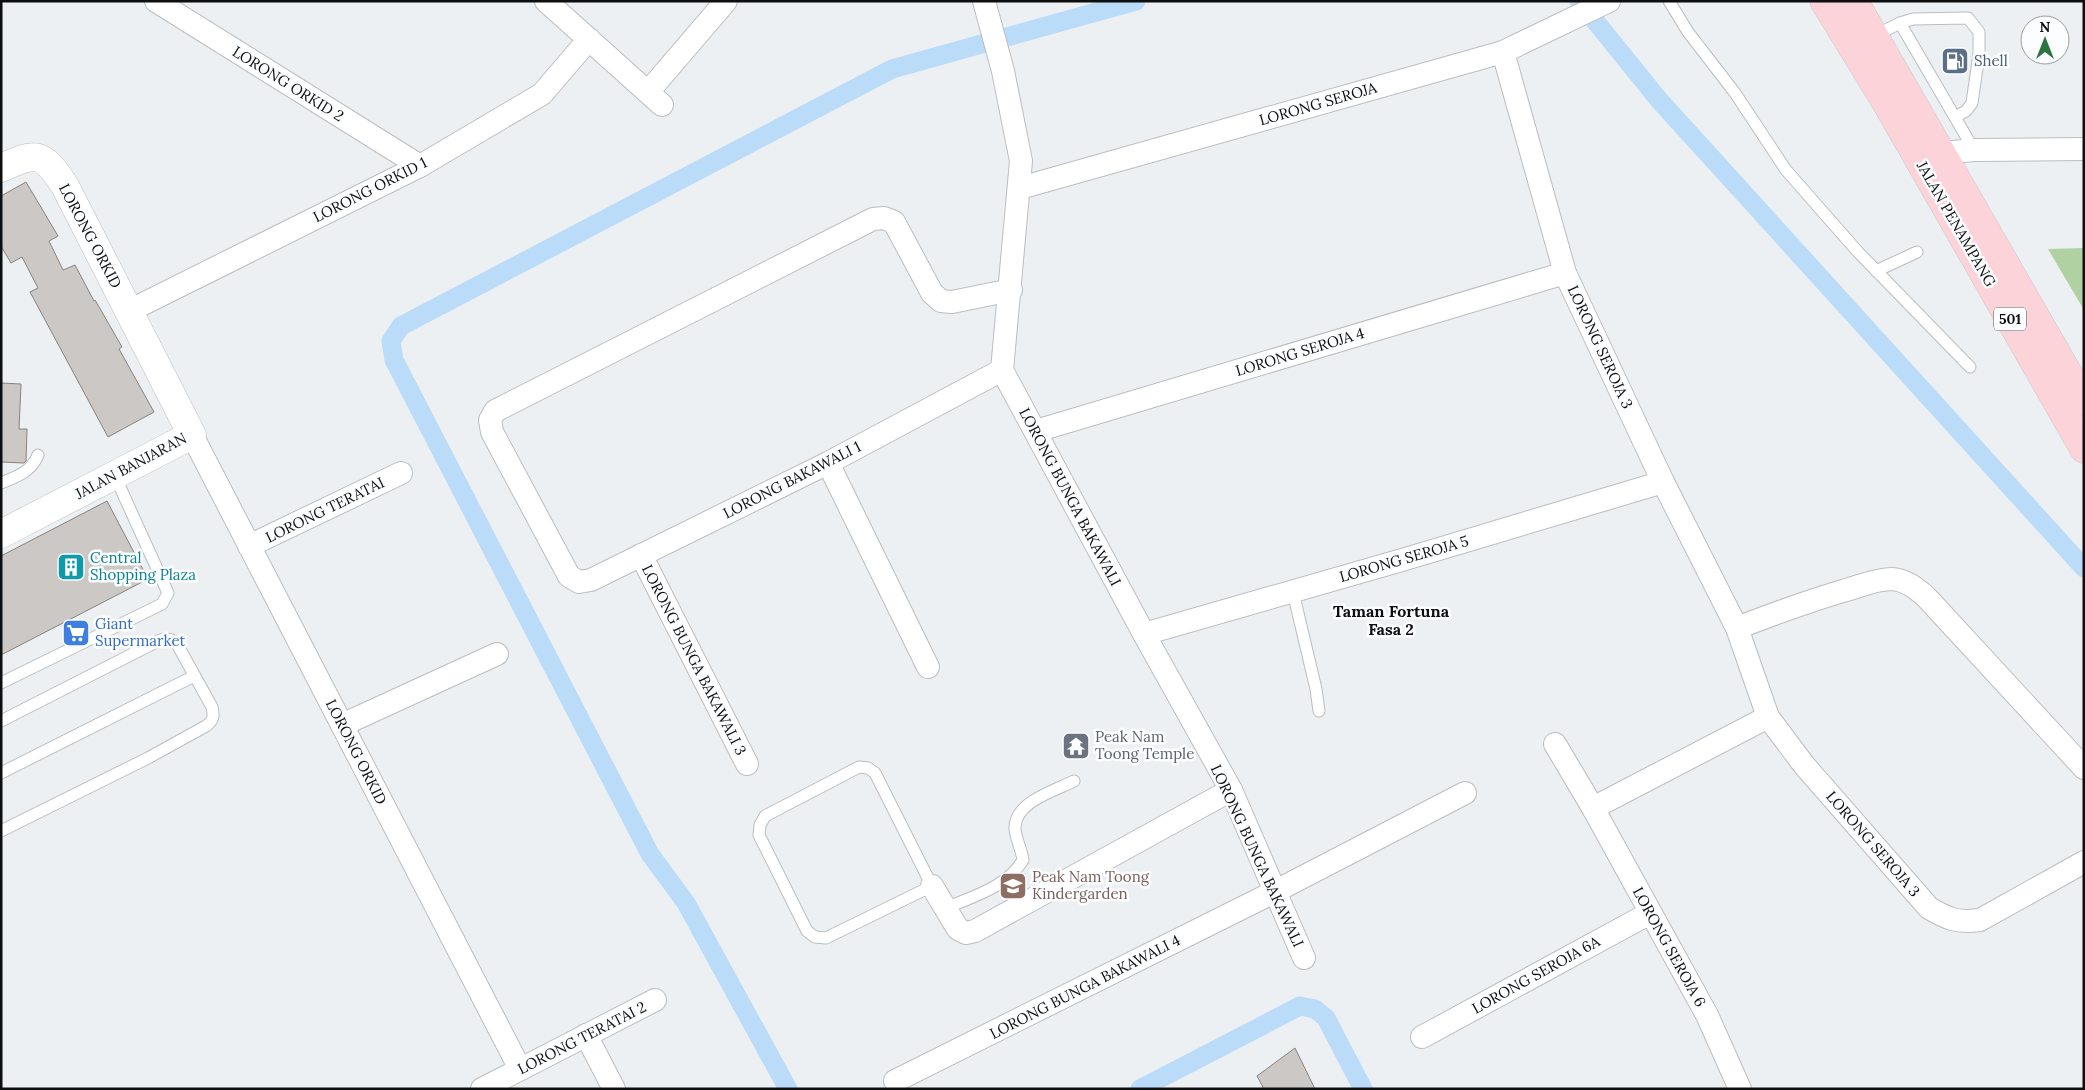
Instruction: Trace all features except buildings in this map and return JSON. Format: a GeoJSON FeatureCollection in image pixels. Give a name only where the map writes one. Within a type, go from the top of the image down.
{"type":"FeatureCollection","features":[{"type":"Feature","properties":{"kind":"main road","name":"JALAN PENAMPANG"},"geometry":{"type":"LineString","coordinates":[[1824,1],[1887,104],[2084,449]]}},
{"type":"Feature","properties":{"kind":"main road","name":"JALAN PENAMPANG"},"geometry":{"type":"LineString","coordinates":[[1859,4],[1874,36],[2084,401]]}},
{"type":"Feature","properties":{"kind":"main road"},"geometry":{"type":"LineString","coordinates":[[1887,104],[1922,142],[1942,154],[1939,161],[1936,190]]}},
{"type":"Feature","properties":{"kind":"street","name":"LORONG ORKID 2"},"geometry":{"type":"LineString","coordinates":[[156,1],[420,166]]}},
{"type":"Feature","properties":{"kind":"street"},"geometry":{"type":"LineString","coordinates":[[546,1],[655,98],[726,1]]}},
{"type":"Feature","properties":{"kind":"street","name":"LORONG SEROJA"},"geometry":{"type":"LineString","coordinates":[[1020,188],[1503,52],[1609,1]]}},
{"type":"Feature","properties":{"kind":"street"},"geometry":{"type":"LineString","coordinates":[[987,9],[1003,71],[1021,161],[1011,290],[1002,370]]}},
{"type":"Feature","properties":{"kind":"street","name":"LORONG ORKID 1"},"geometry":{"type":"LineString","coordinates":[[129,311],[420,166],[542,94],[589,39]]}},
{"type":"Feature","properties":{"kind":"street","name":"LORONG SEROJA 3"},"geometry":{"type":"LineString","coordinates":[[1503,52],[1565,273],[1663,482],[1737,628],[1768,717],[1804,765],[1929,908],[1946,918],[1963,922],[1980,920],[2084,862]]}},
{"type":"Feature","properties":{"kind":"street"},"geometry":{"type":"LineString","coordinates":[[1942,154],[1974,150],[2084,149]]}},
{"type":"Feature","properties":{"kind":"street","name":"LORONG ORKID"},"geometry":{"type":"LineString","coordinates":[[1,168],[21,159],[35,156],[49,163],[65,186],[129,311]]}},
{"type":"Feature","properties":{"kind":"street","name":"LORONG BAKAWALI 1"},"geometry":{"type":"LineString","coordinates":[[1002,370],[828,463],[591,580],[579,582],[569,576],[492,432],[490,420],[495,411],[873,219],[884,218],[894,222],[932,293],[941,300],[952,302],[1011,290]]}},
{"type":"Feature","properties":{"kind":"street","name":"LORONG SEROJA 4"},"geometry":{"type":"LineString","coordinates":[[1036,431],[1565,273]]}},
{"type":"Feature","properties":{"kind":"street","name":"JALAN BANJARAN"},"geometry":{"type":"LineString","coordinates":[[1,534],[192,435],[129,311]]}},
{"type":"Feature","properties":{"kind":"street","name":"LORONG BUNGA BAKAWALI"},"geometry":{"type":"LineString","coordinates":[[1002,370],[1230,790],[1304,958]]}},
{"type":"Feature","properties":{"kind":"street","name":"LORONG ORKID"},"geometry":{"type":"LineString","coordinates":[[192,435],[520,1069]]}},
{"type":"Feature","properties":{"kind":"street"},"geometry":{"type":"LineString","coordinates":[[828,463],[928,668]]}},
{"type":"Feature","properties":{"kind":"street","name":"LORONG TERATAI"},"geometry":{"type":"LineString","coordinates":[[249,546],[401,474]]}},
{"type":"Feature","properties":{"kind":"street","name":"LORONG SEROJA 5"},"geometry":{"type":"LineString","coordinates":[[1144,634],[1663,482]]}},
{"type":"Feature","properties":{"kind":"street","name":"LORONG BUNGA BAKAWALI 3"},"geometry":{"type":"LineString","coordinates":[[641,555],[747,764]]}},
{"type":"Feature","properties":{"kind":"street"},"geometry":{"type":"LineString","coordinates":[[1737,628],[1795,605],[1874,582],[1891,579],[1905,582],[1928,598],[2084,768]]}},
{"type":"Feature","properties":{"kind":"street"},"geometry":{"type":"LineString","coordinates":[[342,726],[496,654]]}},
{"type":"Feature","properties":{"kind":"street"},"geometry":{"type":"LineString","coordinates":[[1593,808],[1768,717]]}},
{"type":"Feature","properties":{"kind":"street","name":"LORONG SEROJA 6"},"geometry":{"type":"LineString","coordinates":[[1555,744],[1593,808],[1707,1015],[1740,1089]]}},
{"type":"Feature","properties":{"kind":"street"},"geometry":{"type":"LineString","coordinates":[[932,886],[958,929],[966,933],[976,931],[1230,790]]}},
{"type":"Feature","properties":{"kind":"street","name":"LORONG BUNGA BAKAWALI 4"},"geometry":{"type":"LineString","coordinates":[[896,1081],[1465,794]]}},
{"type":"Feature","properties":{"kind":"street","name":"LORONG SEROJA 6A"},"geometry":{"type":"LineString","coordinates":[[1422,1037],[1650,913]]}},
{"type":"Feature","properties":{"kind":"street","name":"LORONG TERATAI 2"},"geometry":{"type":"LineString","coordinates":[[482,1089],[655,1000]]}},
{"type":"Feature","properties":{"kind":"street"},"geometry":{"type":"LineString","coordinates":[[586,1035],[614,1089]]}},
{"type":"Feature","properties":{"kind":"lane"},"geometry":{"type":"LineString","coordinates":[[1669,1],[1688,32],[1735,93],[1786,170],[1876,271],[1970,367]]}},
{"type":"Feature","properties":{"kind":"lane"},"geometry":{"type":"LineString","coordinates":[[1874,36],[1900,23],[1913,19],[1968,18],[1979,32],[1979,54],[1972,104],[1966,111],[1955,118]]}},
{"type":"Feature","properties":{"kind":"lane"},"geometry":{"type":"LineString","coordinates":[[1900,23],[1974,150]]}},
{"type":"Feature","properties":{"kind":"lane"},"geometry":{"type":"LineString","coordinates":[[1876,271],[1917,252]]}},
{"type":"Feature","properties":{"kind":"lane"},"geometry":{"type":"LineString","coordinates":[[1,483],[29,471],[35,463],[38,454]]}},
{"type":"Feature","properties":{"kind":"lane"},"geometry":{"type":"LineString","coordinates":[[1,683],[162,604],[168,593],[115,476]]}},
{"type":"Feature","properties":{"kind":"lane"},"geometry":{"type":"LineString","coordinates":[[1292,592],[1316,689],[1319,711]]}},
{"type":"Feature","properties":{"kind":"lane"},"geometry":{"type":"LineString","coordinates":[[1,721],[160,640],[173,640],[177,644],[212,706],[214,714],[212,722],[148,758],[1,830]]}},
{"type":"Feature","properties":{"kind":"lane"},"geometry":{"type":"LineString","coordinates":[[1,773],[194,676]]}},
{"type":"Feature","properties":{"kind":"lane"},"geometry":{"type":"LineString","coordinates":[[859,767],[868,768],[875,773],[932,886],[826,938],[815,938],[807,931],[759,835],[760,825],[765,816],[859,767]]}},
{"type":"Feature","properties":{"kind":"lane"},"geometry":{"type":"LineString","coordinates":[[946,908],[1002,883],[1016,872],[1023,860],[1015,830],[1018,817],[1026,805],[1074,781]]}},
{"type":"Feature","properties":{"kind":"green space"},"geometry":{"type":"Polygon","coordinates":[[[2084,248],[2084,310],[2048,249],[2084,248]]]}},
{"type":"Feature","properties":{"kind":"waterway"},"geometry":{"type":"LineString","coordinates":[[788,1089],[686,903],[650,854],[394,360],[391,341],[401,326],[892,69],[1136,1]]}},
{"type":"Feature","properties":{"kind":"waterway"},"geometry":{"type":"LineString","coordinates":[[1579,1],[1659,100],[2084,568]]}},
{"type":"Feature","properties":{"kind":"waterway"},"geometry":{"type":"LineString","coordinates":[[1140,1089],[1300,1006],[1315,1009],[1326,1018],[1363,1089]]}},
{"type":"Feature","properties":{"kind":"place","name":"Shell"},"geometry":{"type":"Point","coordinates":[1955,61]}},
{"type":"Feature","properties":{"kind":"place","name":"Central Shopping Plaza"},"geometry":{"type":"Point","coordinates":[71,567]}},
{"type":"Feature","properties":{"kind":"place","name":"Giant Supermarket"},"geometry":{"type":"Point","coordinates":[76,633]}},
{"type":"Feature","properties":{"kind":"place","name":"Peak Nam Toong Temple"},"geometry":{"type":"Point","coordinates":[1076,746]}},
{"type":"Feature","properties":{"kind":"place","name":"Peak Nam Toong Kindergarden"},"geometry":{"type":"Point","coordinates":[1013,886]}},
{"type":"Feature","properties":{"kind":"district","name":"Taman Fortuna Fasa 2"},"geometry":{"type":"Point","coordinates":[1391,620]}}]}
